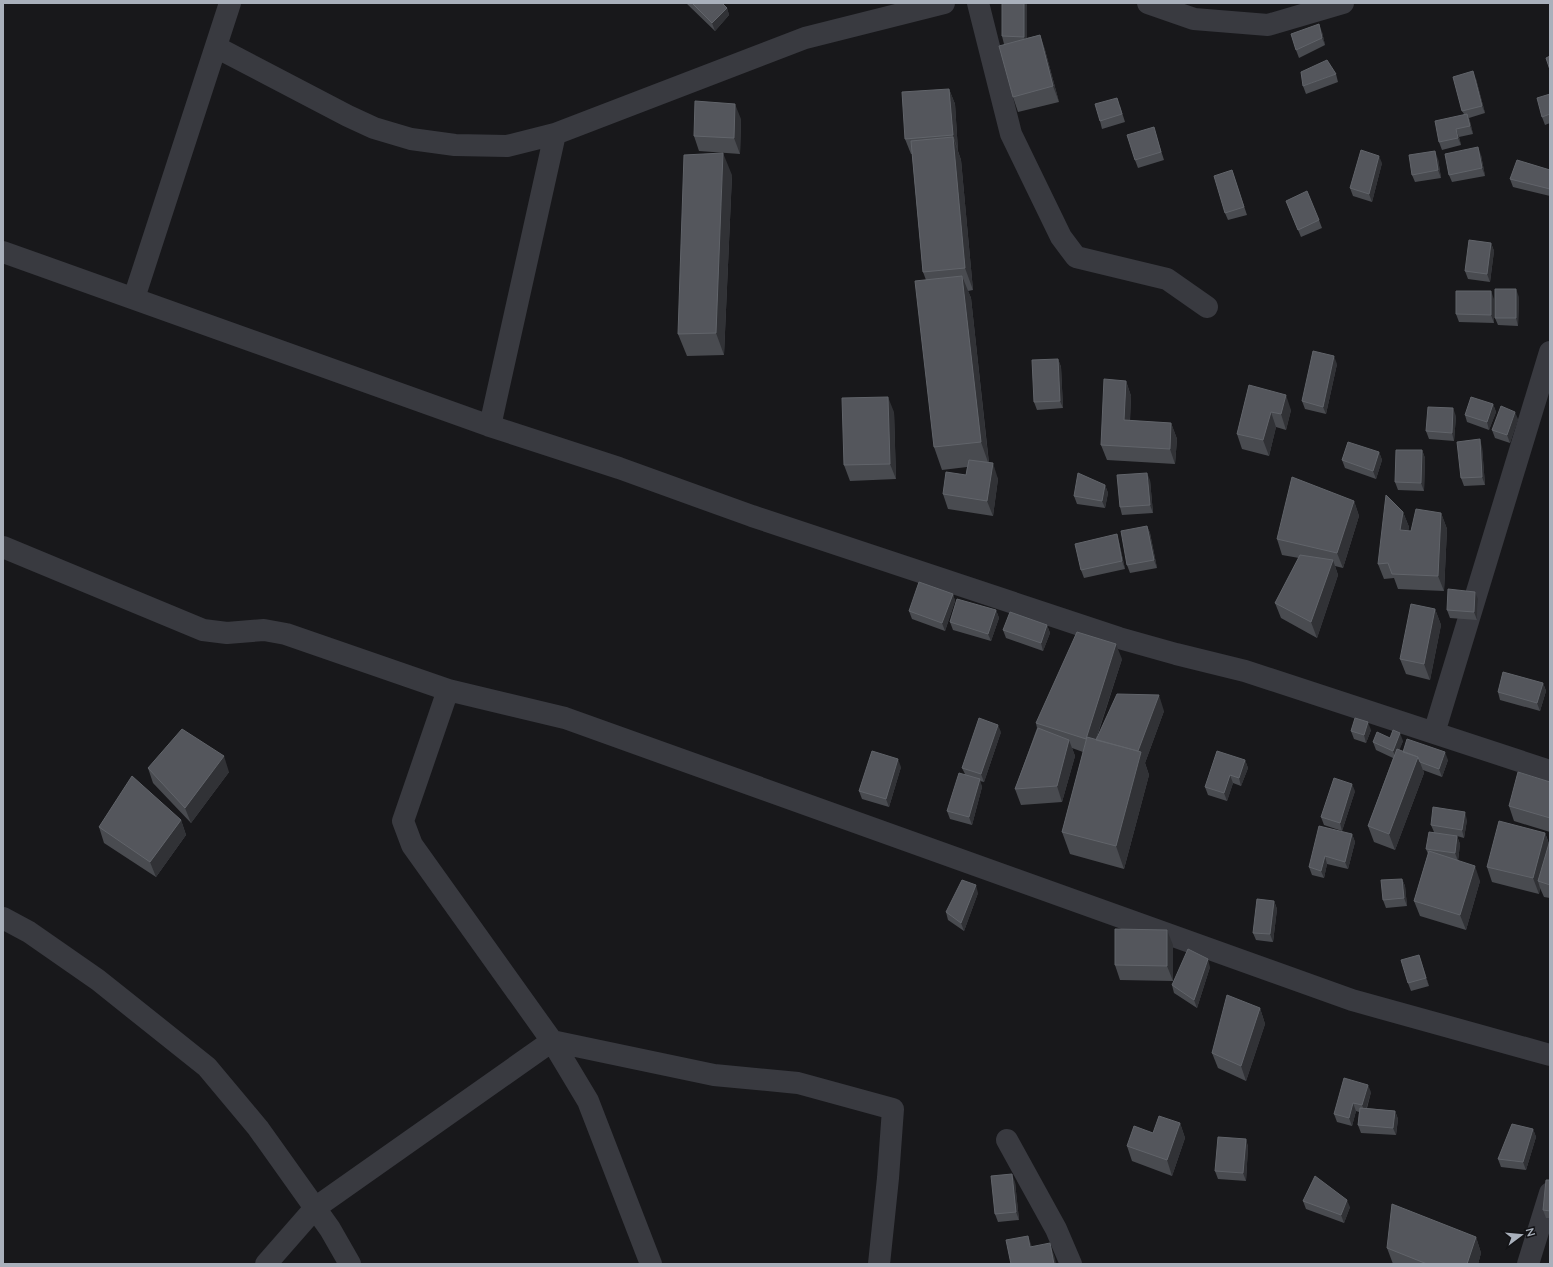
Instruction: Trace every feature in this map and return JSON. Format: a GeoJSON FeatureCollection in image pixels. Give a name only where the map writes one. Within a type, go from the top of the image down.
{"type":"FeatureCollection","features":[{"type":"Feature","properties":{"kind":"street"},"geometry":{"type":"LineString","coordinates":[[134,298],[230,3]]}},
{"type":"Feature","properties":{"kind":"street"},"geometry":{"type":"LineString","coordinates":[[216,47],[374,128],[411,139],[455,146],[507,146],[555,134],[805,38],[944,3]]}},
{"type":"Feature","properties":{"kind":"street"},"geometry":{"type":"LineString","coordinates":[[978,3],[1011,134],[1061,237],[1068,247],[1076,257],[1167,279],[1207,307]]}},
{"type":"Feature","properties":{"kind":"street"},"geometry":{"type":"LineString","coordinates":[[1148,3],[1194,19],[1268,25],[1343,3]]}},
{"type":"Feature","properties":{"kind":"street"},"geometry":{"type":"LineString","coordinates":[[490,426],[555,134]]}},
{"type":"Feature","properties":{"kind":"street"},"geometry":{"type":"LineString","coordinates":[[3,252],[490,426],[619,468],[752,516],[1119,638],[1245,671],[1550,771]]}},
{"type":"Feature","properties":{"kind":"street"},"geometry":{"type":"LineString","coordinates":[[1434,733],[1543,398],[1550,352]]}},
{"type":"Feature","properties":{"kind":"street"},"geometry":{"type":"LineString","coordinates":[[3,548],[203,630],[228,633],[264,630],[286,634],[448,690],[565,718],[1352,1000],[1550,1055]]}},
{"type":"Feature","properties":{"kind":"street"},"geometry":{"type":"LineString","coordinates":[[448,690],[403,821],[412,845],[552,1041],[588,1101],[651,1264]]}},
{"type":"Feature","properties":{"kind":"street"},"geometry":{"type":"LineString","coordinates":[[3,918],[29,932],[98,980],[208,1068],[258,1128],[330,1229],[350,1264]]}},
{"type":"Feature","properties":{"kind":"street"},"geometry":{"type":"LineString","coordinates":[[266,1264],[315,1208],[552,1041],[714,1075],[798,1083],[893,1109],[888,1178],[879,1264]]}},
{"type":"Feature","properties":{"kind":"street"},"geometry":{"type":"LineString","coordinates":[[1007,1140],[1056,1229],[1071,1264]]}},
{"type":"Feature","properties":{"kind":"street"},"geometry":{"type":"LineString","coordinates":[[1528,1264],[1550,1193]]}},
{"type":"Feature","properties":{"kind":"building"},"geometry":{"type":"Polygon","coordinates":[[[692,3],[722,3],[727,8],[712,23],[692,3]]]}},
{"type":"Feature","properties":{"kind":"building"},"geometry":{"type":"Polygon","coordinates":[[[1002,3],[1024,3],[1024,37],[1002,36],[1002,3]]]}},
{"type":"Feature","properties":{"kind":"building"},"geometry":{"type":"Polygon","coordinates":[[[1319,24],[1322,38],[1296,50],[1291,34],[1319,24]]]}},
{"type":"Feature","properties":{"kind":"building"},"geometry":{"type":"Polygon","coordinates":[[[1040,35],[1053,86],[1013,97],[999,46],[1040,35]]]}},
{"type":"Feature","properties":{"kind":"building"},"geometry":{"type":"Polygon","coordinates":[[[1550,56],[1550,70],[1546,58],[1550,56]]]}},
{"type":"Feature","properties":{"kind":"building"},"geometry":{"type":"Polygon","coordinates":[[[1327,60],[1336,74],[1303,86],[1301,72],[1327,60]]]}},
{"type":"Feature","properties":{"kind":"building"},"geometry":{"type":"Polygon","coordinates":[[[1473,71],[1482,106],[1462,111],[1453,77],[1473,71]]]}},
{"type":"Feature","properties":{"kind":"building"},"geometry":{"type":"Polygon","coordinates":[[[949,89],[953,135],[905,139],[902,92],[949,89]]]}},
{"type":"Feature","properties":{"kind":"building"},"geometry":{"type":"Polygon","coordinates":[[[1550,94],[1550,114],[1542,117],[1537,98],[1550,94]]]}},
{"type":"Feature","properties":{"kind":"building"},"geometry":{"type":"Polygon","coordinates":[[[1117,98],[1122,114],[1100,121],[1095,104],[1117,98]]]}},
{"type":"Feature","properties":{"kind":"building"},"geometry":{"type":"Polygon","coordinates":[[[695,101],[735,104],[734,138],[694,136],[695,101]]]}},
{"type":"Feature","properties":{"kind":"building"},"geometry":{"type":"Polygon","coordinates":[[[1467,114],[1470,126],[1456,129],[1458,138],[1439,142],[1435,121],[1467,114]]]}},
{"type":"Feature","properties":{"kind":"building"},"geometry":{"type":"Polygon","coordinates":[[[1154,127],[1161,152],[1135,160],[1127,135],[1154,127]]]}},
{"type":"Feature","properties":{"kind":"building"},"geometry":{"type":"Polygon","coordinates":[[[953,137],[965,268],[923,272],[911,141],[953,137]]]}},
{"type":"Feature","properties":{"kind":"building"},"geometry":{"type":"Polygon","coordinates":[[[1478,147],[1482,168],[1449,175],[1445,154],[1478,147]]]}},
{"type":"Feature","properties":{"kind":"building"},"geometry":{"type":"Polygon","coordinates":[[[1361,150],[1379,156],[1369,194],[1350,188],[1361,150]]]}},
{"type":"Feature","properties":{"kind":"building"},"geometry":{"type":"Polygon","coordinates":[[[1435,151],[1438,170],[1412,175],[1409,155],[1435,151]]]}},
{"type":"Feature","properties":{"kind":"building"},"geometry":{"type":"Polygon","coordinates":[[[723,153],[716,333],[678,334],[684,155],[723,153]]]}},
{"type":"Feature","properties":{"kind":"building"},"geometry":{"type":"Polygon","coordinates":[[[1517,160],[1550,170],[1550,189],[1510,179],[1517,160]]]}},
{"type":"Feature","properties":{"kind":"building"},"geometry":{"type":"Polygon","coordinates":[[[1232,170],[1244,207],[1225,213],[1214,176],[1232,170]]]}},
{"type":"Feature","properties":{"kind":"building"},"geometry":{"type":"Polygon","coordinates":[[[1307,191],[1319,220],[1298,230],[1286,201],[1307,191]]]}},
{"type":"Feature","properties":{"kind":"building"},"geometry":{"type":"Polygon","coordinates":[[[1469,240],[1491,243],[1487,274],[1465,271],[1469,240]]]}},
{"type":"Feature","properties":{"kind":"building"},"geometry":{"type":"Polygon","coordinates":[[[962,276],[981,442],[934,447],[915,281],[962,276]]]}},
{"type":"Feature","properties":{"kind":"building"},"geometry":{"type":"Polygon","coordinates":[[[1495,289],[1516,289],[1516,318],[1495,318],[1495,289]]]}},
{"type":"Feature","properties":{"kind":"building"},"geometry":{"type":"Polygon","coordinates":[[[1456,291],[1491,291],[1491,315],[1456,314],[1456,291]]]}},
{"type":"Feature","properties":{"kind":"building"},"geometry":{"type":"Polygon","coordinates":[[[1313,351],[1334,356],[1323,407],[1302,401],[1313,351]]]}},
{"type":"Feature","properties":{"kind":"building"},"geometry":{"type":"Polygon","coordinates":[[[1058,359],[1060,401],[1034,402],[1032,360],[1058,359]]]}},
{"type":"Feature","properties":{"kind":"building"},"geometry":{"type":"Polygon","coordinates":[[[1104,379],[1126,381],[1124,420],[1171,423],[1170,449],[1101,445],[1104,379]]]}},
{"type":"Feature","properties":{"kind":"building"},"geometry":{"type":"Polygon","coordinates":[[[1249,385],[1286,395],[1281,414],[1271,412],[1263,440],[1237,434],[1249,385]]]}},
{"type":"Feature","properties":{"kind":"building"},"geometry":{"type":"Polygon","coordinates":[[[888,397],[890,464],[844,465],[842,398],[888,397]]]}},
{"type":"Feature","properties":{"kind":"building"},"geometry":{"type":"Polygon","coordinates":[[[1471,397],[1493,404],[1487,422],[1465,415],[1471,397]]]}},
{"type":"Feature","properties":{"kind":"building"},"geometry":{"type":"Polygon","coordinates":[[[1501,406],[1515,412],[1507,435],[1492,430],[1501,406]]]}},
{"type":"Feature","properties":{"kind":"building"},"geometry":{"type":"Polygon","coordinates":[[[1428,407],[1453,408],[1452,433],[1426,431],[1428,407]]]}},
{"type":"Feature","properties":{"kind":"building"},"geometry":{"type":"Polygon","coordinates":[[[1480,439],[1482,477],[1461,478],[1457,442],[1480,439]]]}},
{"type":"Feature","properties":{"kind":"building"},"geometry":{"type":"Polygon","coordinates":[[[1348,442],[1379,452],[1373,471],[1342,460],[1348,442]]]}},
{"type":"Feature","properties":{"kind":"building"},"geometry":{"type":"Polygon","coordinates":[[[1396,450],[1422,450],[1421,483],[1395,482],[1396,450]]]}},
{"type":"Feature","properties":{"kind":"building"},"geometry":{"type":"Polygon","coordinates":[[[969,460],[993,463],[987,501],[943,494],[946,472],[966,475],[969,460]]]}},
{"type":"Feature","properties":{"kind":"building"},"geometry":{"type":"Polygon","coordinates":[[[1078,473],[1105,485],[1102,501],[1074,496],[1078,473]]]}},
{"type":"Feature","properties":{"kind":"building"},"geometry":{"type":"Polygon","coordinates":[[[1147,473],[1150,505],[1120,507],[1117,475],[1147,473]]]}},
{"type":"Feature","properties":{"kind":"building"},"geometry":{"type":"Polygon","coordinates":[[[1292,477],[1354,501],[1337,553],[1277,539],[1292,477]]]}},
{"type":"Feature","properties":{"kind":"building"},"geometry":{"type":"Polygon","coordinates":[[[1386,495],[1403,512],[1400,530],[1411,531],[1416,509],[1441,513],[1438,576],[1392,574],[1388,563],[1378,564],[1386,495]]]}},
{"type":"Feature","properties":{"kind":"building"},"geometry":{"type":"Polygon","coordinates":[[[1147,526],[1154,560],[1127,565],[1121,531],[1147,526]]]}},
{"type":"Feature","properties":{"kind":"building"},"geometry":{"type":"Polygon","coordinates":[[[1117,534],[1122,561],[1081,570],[1075,544],[1117,534]]]}},
{"type":"Feature","properties":{"kind":"building"},"geometry":{"type":"Polygon","coordinates":[[[1300,555],[1333,560],[1311,622],[1275,603],[1300,555]]]}},
{"type":"Feature","properties":{"kind":"building"},"geometry":{"type":"Polygon","coordinates":[[[919,582],[953,594],[942,623],[909,611],[919,582]]]}},
{"type":"Feature","properties":{"kind":"building"},"geometry":{"type":"Polygon","coordinates":[[[1448,589],[1475,592],[1474,612],[1447,610],[1448,589]]]}},
{"type":"Feature","properties":{"kind":"building"},"geometry":{"type":"Polygon","coordinates":[[[957,599],[996,610],[988,634],[950,622],[957,599]]]}},
{"type":"Feature","properties":{"kind":"building"},"geometry":{"type":"Polygon","coordinates":[[[1411,604],[1435,609],[1424,664],[1400,659],[1411,604]]]}},
{"type":"Feature","properties":{"kind":"building"},"geometry":{"type":"Polygon","coordinates":[[[1010,612],[1047,625],[1041,643],[1003,630],[1010,612]]]}},
{"type":"Feature","properties":{"kind":"building"},"geometry":{"type":"Polygon","coordinates":[[[1077,632],[1116,644],[1086,739],[1036,723],[1077,632]]]}},
{"type":"Feature","properties":{"kind":"building"},"geometry":{"type":"Polygon","coordinates":[[[1503,672],[1543,683],[1537,703],[1498,692],[1503,672]]]}},
{"type":"Feature","properties":{"kind":"building"},"geometry":{"type":"Polygon","coordinates":[[[1117,694],[1159,695],[1138,751],[1096,740],[1117,694]]]}},
{"type":"Feature","properties":{"kind":"building"},"geometry":{"type":"Polygon","coordinates":[[[979,718],[998,725],[981,774],[962,768],[979,718]]]}},
{"type":"Feature","properties":{"kind":"building"},"geometry":{"type":"Polygon","coordinates":[[[1355,718],[1368,722],[1364,735],[1351,731],[1355,718]]]}},
{"type":"Feature","properties":{"kind":"building"},"geometry":{"type":"Polygon","coordinates":[[[1038,728],[1069,740],[1057,786],[1015,789],[1038,728]]]}},
{"type":"Feature","properties":{"kind":"building"},"geometry":{"type":"Polygon","coordinates":[[[182,729],[224,756],[185,808],[148,768],[182,729]]]}},
{"type":"Feature","properties":{"kind":"building"},"geometry":{"type":"Polygon","coordinates":[[[1393,730],[1400,733],[1393,751],[1373,742],[1377,732],[1390,738],[1393,730]]]}},
{"type":"Feature","properties":{"kind":"building"},"geometry":{"type":"Polygon","coordinates":[[[1087,737],[1141,752],[1116,846],[1062,832],[1087,737]]]}},
{"type":"Feature","properties":{"kind":"building"},"geometry":{"type":"Polygon","coordinates":[[[1407,739],[1445,752],[1439,769],[1420,762],[1418,757],[1403,752],[1407,739]]]}},
{"type":"Feature","properties":{"kind":"building"},"geometry":{"type":"Polygon","coordinates":[[[1397,749],[1418,757],[1389,834],[1368,826],[1397,749]]]}},
{"type":"Feature","properties":{"kind":"building"},"geometry":{"type":"Polygon","coordinates":[[[872,751],[898,759],[886,799],[859,791],[872,751]]]}},
{"type":"Feature","properties":{"kind":"building"},"geometry":{"type":"Polygon","coordinates":[[[1217,751],[1245,760],[1239,778],[1230,775],[1224,793],[1205,787],[1217,751]]]}},
{"type":"Feature","properties":{"kind":"building"},"geometry":{"type":"Polygon","coordinates":[[[1518,772],[1550,782],[1550,818],[1509,806],[1518,772]]]}},
{"type":"Feature","properties":{"kind":"building"},"geometry":{"type":"Polygon","coordinates":[[[959,773],[980,779],[969,817],[947,811],[959,773]]]}},
{"type":"Feature","properties":{"kind":"building"},"geometry":{"type":"Polygon","coordinates":[[[132,776],[181,820],[150,862],[99,827],[132,776]]]}},
{"type":"Feature","properties":{"kind":"building"},"geometry":{"type":"Polygon","coordinates":[[[1334,778],[1352,784],[1340,823],[1321,817],[1334,778]]]}},
{"type":"Feature","properties":{"kind":"building"},"geometry":{"type":"Polygon","coordinates":[[[1433,807],[1465,812],[1462,830],[1431,825],[1433,807]]]}},
{"type":"Feature","properties":{"kind":"building"},"geometry":{"type":"Polygon","coordinates":[[[1499,821],[1545,833],[1533,878],[1487,867],[1499,821]]]}},
{"type":"Feature","properties":{"kind":"building"},"geometry":{"type":"Polygon","coordinates":[[[1319,826],[1352,834],[1345,862],[1325,856],[1321,871],[1309,867],[1319,826]]]}},
{"type":"Feature","properties":{"kind":"building"},"geometry":{"type":"Polygon","coordinates":[[[1429,832],[1457,836],[1455,853],[1426,849],[1429,832]]]}},
{"type":"Feature","properties":{"kind":"building"},"geometry":{"type":"Polygon","coordinates":[[[1550,840],[1550,885],[1538,881],[1550,840]]]}},
{"type":"Feature","properties":{"kind":"building"},"geometry":{"type":"Polygon","coordinates":[[[1429,851],[1475,866],[1460,915],[1414,901],[1429,851]]]}},
{"type":"Feature","properties":{"kind":"building"},"geometry":{"type":"Polygon","coordinates":[[[1402,879],[1404,898],[1383,900],[1381,880],[1402,879]]]}},
{"type":"Feature","properties":{"kind":"building"},"geometry":{"type":"Polygon","coordinates":[[[962,880],[976,885],[961,923],[946,912],[962,880]]]}},
{"type":"Feature","properties":{"kind":"building"},"geometry":{"type":"Polygon","coordinates":[[[1257,899],[1274,901],[1270,934],[1253,933],[1257,899]]]}},
{"type":"Feature","properties":{"kind":"building"},"geometry":{"type":"Polygon","coordinates":[[[1115,929],[1167,930],[1167,966],[1115,965],[1115,929]]]}},
{"type":"Feature","properties":{"kind":"building"},"geometry":{"type":"Polygon","coordinates":[[[1188,949],[1208,959],[1194,1000],[1172,985],[1188,949]]]}},
{"type":"Feature","properties":{"kind":"building"},"geometry":{"type":"Polygon","coordinates":[[[1419,955],[1426,978],[1408,983],[1401,960],[1419,955]]]}},
{"type":"Feature","properties":{"kind":"building"},"geometry":{"type":"Polygon","coordinates":[[[1227,995],[1260,1008],[1241,1066],[1212,1053],[1227,995]]]}},
{"type":"Feature","properties":{"kind":"building"},"geometry":{"type":"Polygon","coordinates":[[[1344,1078],[1368,1085],[1362,1105],[1353,1103],[1349,1118],[1334,1114],[1344,1078]]]}},
{"type":"Feature","properties":{"kind":"building"},"geometry":{"type":"Polygon","coordinates":[[[1360,1108],[1395,1111],[1393,1128],[1358,1125],[1360,1108]]]}},
{"type":"Feature","properties":{"kind":"building"},"geometry":{"type":"Polygon","coordinates":[[[1159,1116],[1180,1123],[1167,1160],[1127,1146],[1134,1126],[1153,1133],[1159,1116]]]}},
{"type":"Feature","properties":{"kind":"building"},"geometry":{"type":"Polygon","coordinates":[[[1512,1124],[1533,1129],[1523,1162],[1498,1159],[1512,1124]]]}},
{"type":"Feature","properties":{"kind":"building"},"geometry":{"type":"Polygon","coordinates":[[[1218,1137],[1246,1139],[1243,1173],[1215,1171],[1218,1137]]]}},
{"type":"Feature","properties":{"kind":"building"},"geometry":{"type":"Polygon","coordinates":[[[1012,1174],[1016,1212],[995,1214],[991,1176],[1012,1174]]]}},
{"type":"Feature","properties":{"kind":"building"},"geometry":{"type":"Polygon","coordinates":[[[1315,1176],[1347,1200],[1341,1215],[1303,1201],[1315,1176]]]}},
{"type":"Feature","properties":{"kind":"building"},"geometry":{"type":"Polygon","coordinates":[[[1546,1180],[1550,1180],[1550,1211],[1543,1210],[1546,1180]]]}},
{"type":"Feature","properties":{"kind":"building"},"geometry":{"type":"Polygon","coordinates":[[[1392,1204],[1476,1237],[1467,1264],[1427,1264],[1387,1248],[1392,1204]]]}},
{"type":"Feature","properties":{"kind":"building"},"geometry":{"type":"Polygon","coordinates":[[[1028,1236],[1030,1247],[1050,1243],[1054,1264],[1011,1264],[1006,1240],[1028,1236]]]}}]}
